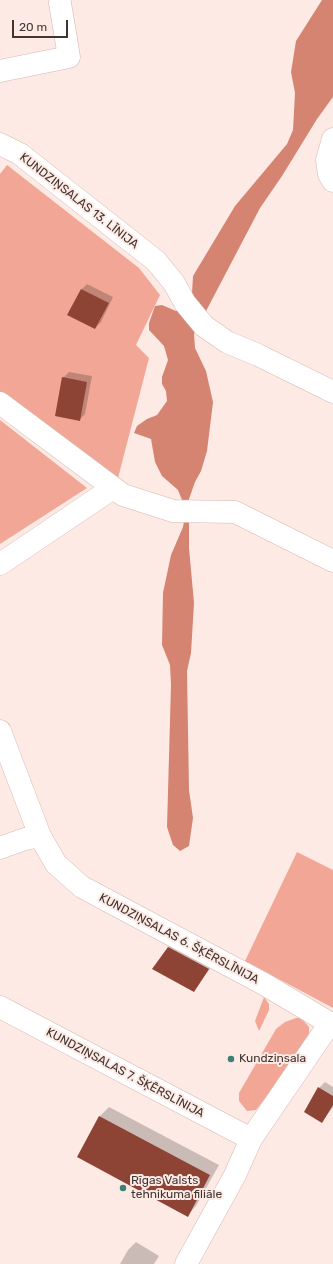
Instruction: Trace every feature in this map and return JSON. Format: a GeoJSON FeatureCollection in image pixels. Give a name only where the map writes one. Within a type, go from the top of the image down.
{"type":"FeatureCollection","features":[{"type":"Feature","properties":{"kind":"street"},"geometry":{"type":"LineString","coordinates":[[0,71],[69,57],[60,3]]}},
{"type":"Feature","properties":{"kind":"street"},"geometry":{"type":"LineString","coordinates":[[333,139],[327,160],[329,174],[333,181]]}},
{"type":"Feature","properties":{"kind":"street","name":"KUNDZIŅSALAS 13. LĪNIJA"},"geometry":{"type":"LineString","coordinates":[[0,144],[20,154],[156,261],[174,283],[185,303],[204,326],[227,342],[258,355],[333,392]]}},
{"type":"Feature","properties":{"kind":"street"},"geometry":{"type":"LineString","coordinates":[[0,403],[123,495],[174,511],[235,512],[333,561]]}},
{"type":"Feature","properties":{"kind":"street"},"geometry":{"type":"LineString","coordinates":[[0,564],[113,488]]}},
{"type":"Feature","properties":{"kind":"street"},"geometry":{"type":"LineString","coordinates":[[0,730],[40,836],[25,839],[0,848]]}},
{"type":"Feature","properties":{"kind":"street","name":"KUNDZIŅSALAS 6. ŠĶĒRSLĪNIJA"},"geometry":{"type":"LineString","coordinates":[[40,836],[56,864],[82,887],[264,984],[331,1024]]}},
{"type":"Feature","properties":{"kind":"street","name":"KUNDZIŅSALAS 7. ŠĶĒRSLĪNIJA"},"geometry":{"type":"LineString","coordinates":[[0,1007],[251,1139]]}},
{"type":"Feature","properties":{"kind":"street"},"geometry":{"type":"LineString","coordinates":[[186,1264],[235,1175],[251,1139],[331,1024]]}},
{"type":"Feature","properties":{"kind":"shaded area"},"geometry":{"type":"Polygon","coordinates":[[[322,0],[333,0],[333,97],[317,119],[282,176],[260,208],[194,334],[195,348],[206,371],[213,402],[207,451],[201,471],[189,499],[189,548],[194,603],[191,653],[187,671],[189,790],[193,818],[189,846],[180,851],[173,845],[167,827],[171,685],[170,665],[162,645],[163,593],[171,555],[183,527],[186,510],[178,490],[162,476],[155,462],[151,439],[134,433],[137,426],[147,419],[157,415],[167,401],[166,391],[162,384],[162,377],[168,360],[164,346],[149,330],[149,323],[155,306],[162,305],[176,311],[183,311],[192,293],[193,276],[235,206],[287,144],[293,130],[295,93],[291,72],[296,41],[322,0]]]}},
{"type":"Feature","properties":{"kind":"shaded area"},"geometry":{"type":"Polygon","coordinates":[[[7,165],[139,268],[160,295],[136,345],[149,358],[117,482],[0,395],[0,174],[7,165]]]}},
{"type":"Feature","properties":{"kind":"shaded area"},"geometry":{"type":"Polygon","coordinates":[[[0,420],[87,488],[0,544],[0,420]]]}},
{"type":"Feature","properties":{"kind":"shaded area"},"geometry":{"type":"Polygon","coordinates":[[[297,852],[333,870],[333,1008],[245,961],[297,852]]]}},
{"type":"Feature","properties":{"kind":"shaded area"},"geometry":{"type":"Polygon","coordinates":[[[264,997],[269,1004],[269,1010],[259,1031],[255,1021],[264,997]]]}},
{"type":"Feature","properties":{"kind":"shaded area","name":"Kundziņsala"},"geometry":{"type":"Polygon","coordinates":[[[296,1018],[301,1018],[309,1027],[309,1034],[304,1047],[256,1110],[247,1111],[239,1101],[239,1093],[276,1029],[285,1022],[296,1018]]]}},
{"type":"Feature","properties":{"kind":"building"},"geometry":{"type":"Polygon","coordinates":[[[81,289],[109,303],[95,329],[67,315],[81,289]]]}},
{"type":"Feature","properties":{"kind":"building"},"geometry":{"type":"Polygon","coordinates":[[[62,377],[87,382],[80,421],[55,416],[62,377]]]}},
{"type":"Feature","properties":{"kind":"building"},"geometry":{"type":"Polygon","coordinates":[[[168,947],[209,969],[194,992],[152,969],[168,947]]]}},
{"type":"Feature","properties":{"kind":"building"},"geometry":{"type":"Polygon","coordinates":[[[318,1087],[333,1096],[333,1105],[322,1123],[304,1112],[318,1087]]]}},
{"type":"Feature","properties":{"kind":"building"},"geometry":{"type":"Polygon","coordinates":[[[99,1116],[210,1175],[188,1217],[77,1157],[99,1116]]]}},
{"type":"Feature","properties":{"kind":"place","name":"Kundziņsala"},"geometry":{"type":"Point","coordinates":[231,1059]}},
{"type":"Feature","properties":{"kind":"place","name":"Rīgas Valsts tehnikuma filiāle"},"geometry":{"type":"Point","coordinates":[123,1188]}}]}
